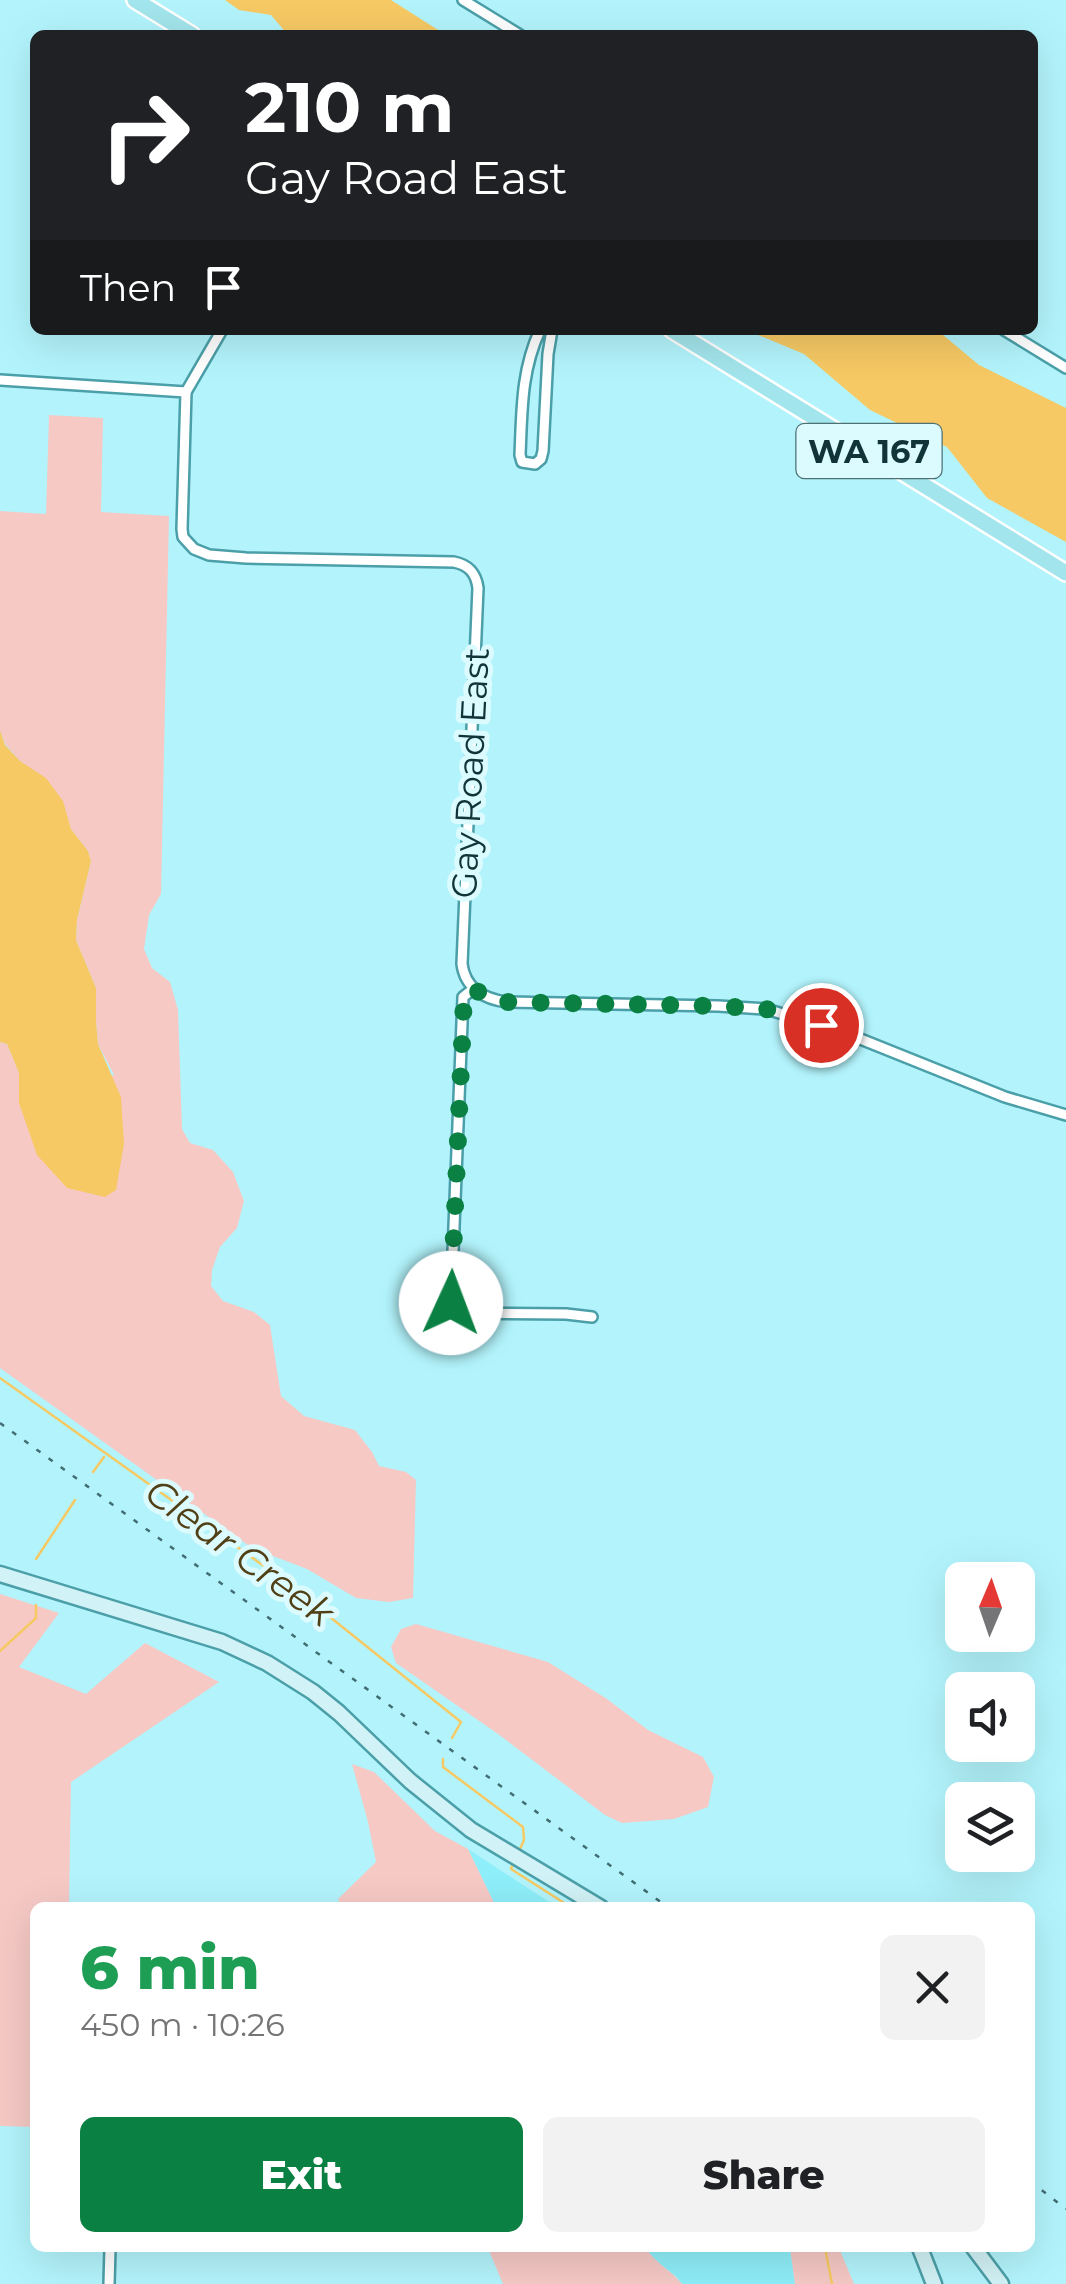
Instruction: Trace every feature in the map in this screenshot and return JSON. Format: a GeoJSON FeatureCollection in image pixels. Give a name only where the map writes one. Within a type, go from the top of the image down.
{"type":"FeatureCollection","features":[{"type":"Feature","properties":{"kind":"main road"},"geometry":{"type":"LineString","coordinates":[[134,0],[184,30]]}},
{"type":"Feature","properties":{"kind":"main road","name":"WA 167"},"geometry":{"type":"LineString","coordinates":[[680,335],[1066,573]]}},
{"type":"Feature","properties":{"kind":"main road"},"geometry":{"type":"LineString","coordinates":[[0,1574],[222,1642],[267,1662],[340,1713],[421,1790],[470,1830],[591,1902]]}},
{"type":"Feature","properties":{"kind":"main road"},"geometry":{"type":"LineString","coordinates":[[922,2252],[934,2284]]}},
{"type":"Feature","properties":{"kind":"main road"},"geometry":{"type":"LineString","coordinates":[[977,2252],[1001,2284]]}},
{"type":"Feature","properties":{"kind":"street"},"geometry":{"type":"LineString","coordinates":[[463,0],[512,30]]}},
{"type":"Feature","properties":{"kind":"street"},"geometry":{"type":"LineString","coordinates":[[0,380],[186,392],[219,335]]}},
{"type":"Feature","properties":{"kind":"street"},"geometry":{"type":"LineString","coordinates":[[538,335],[526,368],[520,456],[522,462],[535,464],[543,452],[551,335]]}},
{"type":"Feature","properties":{"kind":"street"},"geometry":{"type":"LineString","coordinates":[[1012,335],[1066,368]]}},
{"type":"Feature","properties":{"kind":"street","name":"Gay Road East"},"geometry":{"type":"LineString","coordinates":[[186,392],[182,529],[194,549],[234,558],[454,562],[473,571],[478,588],[462,964],[465,980],[474,989]]}},
{"type":"Feature","properties":{"kind":"street"},"geometry":{"type":"LineString","coordinates":[[592,1317],[468,1313],[459,1312],[451,1303],[464,997],[474,989],[488,998],[507,1002],[766,1009],[843,1032],[1005,1096],[1066,1115]]}},
{"type":"Feature","properties":{"kind":"street"},"geometry":{"type":"LineString","coordinates":[[109,2284],[110,2252]]}},
{"type":"Feature","properties":{"kind":"shaded area"},"geometry":{"type":"Polygon","coordinates":[[[225,0],[391,0],[438,30],[284,30],[271,15],[239,10],[225,0]]]}},
{"type":"Feature","properties":{"kind":"shaded area"},"geometry":{"type":"Polygon","coordinates":[[[758,335],[943,335],[979,365],[1066,408],[1066,542],[987,498],[947,447],[870,410],[804,354],[758,335]]]}},
{"type":"Feature","properties":{"kind":"shaded area"},"geometry":{"type":"Polygon","coordinates":[[[49,415],[103,418],[101,512],[169,516],[161,894],[149,915],[144,949],[152,968],[170,982],[178,1010],[182,1129],[190,1143],[213,1150],[233,1172],[244,1201],[237,1228],[220,1247],[211,1286],[223,1301],[254,1312],[270,1325],[281,1396],[304,1416],[355,1430],[379,1466],[406,1472],[416,1480],[413,1598],[389,1602],[356,1598],[307,1569],[252,1548],[0,1368],[0,1042],[7,1044],[19,1073],[19,1103],[114,1075],[98,1044],[96,988],[76,940],[91,861],[88,851],[71,829],[62,801],[46,779],[20,761],[5,744],[0,730],[0,511],[46,514],[49,415]]]}},
{"type":"Feature","properties":{"kind":"shaded area"},"geometry":{"type":"Polygon","coordinates":[[[0,730],[5,745],[20,761],[46,778],[63,801],[71,829],[91,861],[76,940],[96,988],[98,1044],[121,1097],[124,1144],[116,1190],[105,1197],[67,1188],[37,1155],[19,1103],[19,1073],[7,1044],[0,1042],[0,730]]]}},
{"type":"Feature","properties":{"kind":"shaded area"},"geometry":{"type":"Polygon","coordinates":[[[0,1594],[59,1613],[19,1667],[86,1694],[145,1643],[219,1682],[71,1782],[69,1902],[30,1902],[30,2127],[0,2126],[0,1594]]]}},
{"type":"Feature","properties":{"kind":"shaded area"},"geometry":{"type":"Polygon","coordinates":[[[416,1624],[548,1662],[648,1730],[703,1757],[714,1777],[708,1807],[674,1819],[622,1823],[605,1815],[396,1663],[391,1647],[401,1629],[416,1624]]]}},
{"type":"Feature","properties":{"kind":"shaded area"},"geometry":{"type":"Polygon","coordinates":[[[352,1764],[374,1772],[435,1831],[468,1849],[494,1902],[340,1902],[338,1899],[376,1862],[352,1764]]]}},
{"type":"Feature","properties":{"kind":"shaded area"},"geometry":{"type":"Polygon","coordinates":[[[468,1849],[549,1902],[494,1902],[468,1849]]]}},
{"type":"Feature","properties":{"kind":"shaded area"},"geometry":{"type":"Polygon","coordinates":[[[490,2252],[649,2252],[682,2284],[503,2284],[490,2252]]]}},
{"type":"Feature","properties":{"kind":"shaded area"},"geometry":{"type":"Polygon","coordinates":[[[648,2252],[791,2252],[795,2284],[682,2284],[648,2252]]]}},
{"type":"Feature","properties":{"kind":"shaded area"},"geometry":{"type":"Polygon","coordinates":[[[791,2252],[841,2252],[854,2284],[795,2284],[791,2252]]]}},
{"type":"Feature","properties":{"kind":"waterway","name":"Clear Creek"},"geometry":{"type":"LineString","coordinates":[[0,1378],[285,1581],[461,1722],[452,1738]]}},
{"type":"Feature","properties":{"kind":"waterway"},"geometry":{"type":"LineString","coordinates":[[93,1472],[104,1457]]}},
{"type":"Feature","properties":{"kind":"waterway"},"geometry":{"type":"LineString","coordinates":[[36,1559],[75,1500]]}},
{"type":"Feature","properties":{"kind":"waterway"},"geometry":{"type":"LineString","coordinates":[[0,1651],[36,1618],[36,1605]]}},
{"type":"Feature","properties":{"kind":"waterway","name":"Clear Creek"},"geometry":{"type":"LineString","coordinates":[[443,1759],[443,1767],[523,1827],[520,1849]]}},
{"type":"Feature","properties":{"kind":"waterway","name":"Clear Creek"},"geometry":{"type":"LineString","coordinates":[[512,1866],[511,1869],[563,1902]]}},
{"type":"Feature","properties":{"kind":"waterway","name":"Clear Creek"},"geometry":{"type":"LineString","coordinates":[[826,2252],[832,2284]]}},
{"type":"Feature","properties":{"kind":"railway"},"geometry":{"type":"LineString","coordinates":[[0,1423],[661,1902]]}},
{"type":"Feature","properties":{"kind":"railway"},"geometry":{"type":"LineString","coordinates":[[1035,2185],[1066,2209]]}},
{"type":"Feature","properties":{"kind":"route"},"geometry":{"type":"LineString","coordinates":[[451,1303],[464,997],[468,992],[474,989],[488,998],[507,1002],[766,1009],[821,1025]]}}]}
